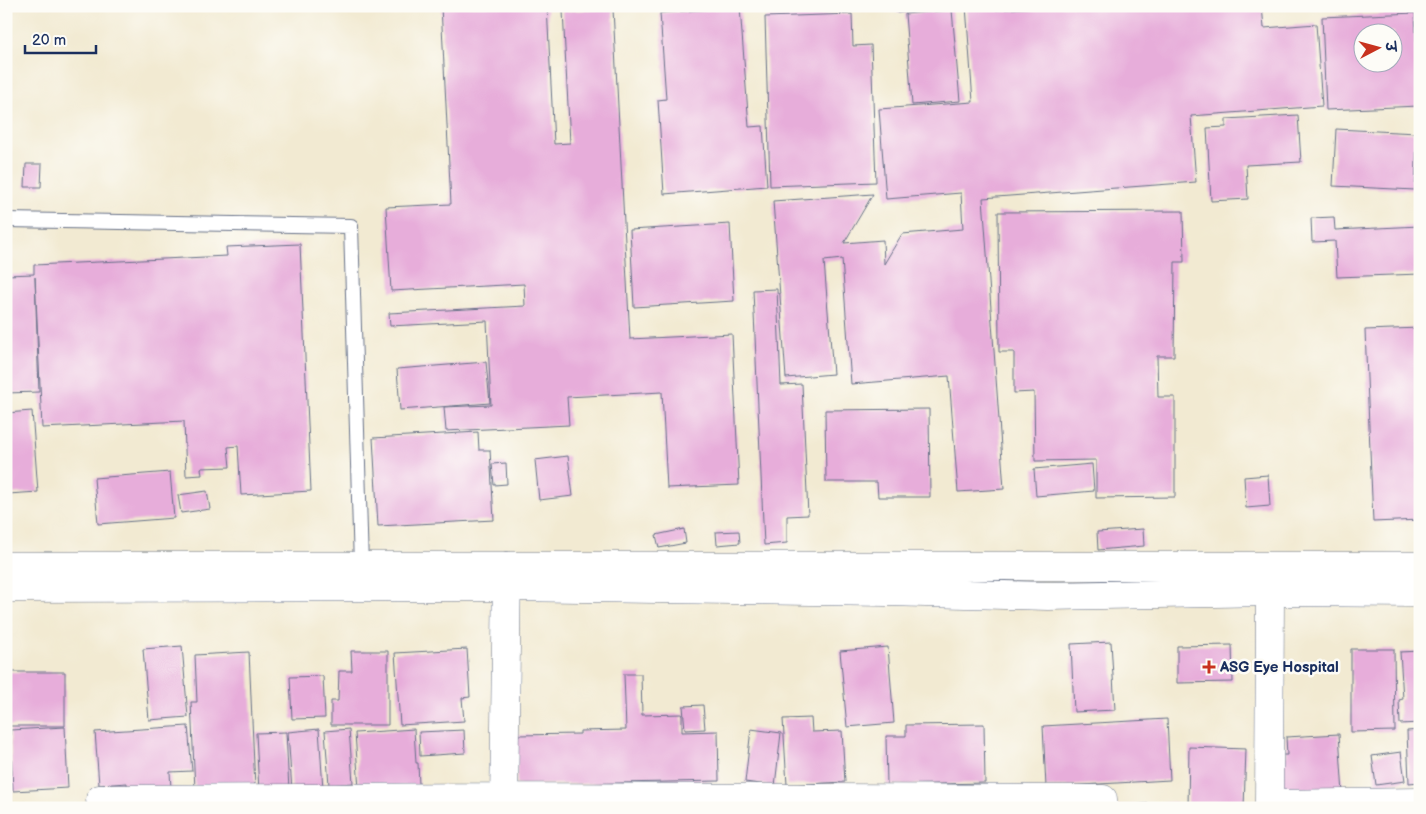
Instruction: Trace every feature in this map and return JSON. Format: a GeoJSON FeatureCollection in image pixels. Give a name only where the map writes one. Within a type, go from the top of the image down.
{"type":"FeatureCollection","features":[{"type":"Feature","properties":{"kind":"street"},"geometry":{"type":"LineString","coordinates":[[6,566],[361,566],[506,576],[886,592],[1048,596],[1270,592],[1420,593]]}},
{"type":"Feature","properties":{"kind":"street"},"geometry":{"type":"LineString","coordinates":[[6,588],[506,576],[1420,566]]}},
{"type":"Feature","properties":{"kind":"street"},"geometry":{"type":"LineString","coordinates":[[504,802],[506,576]]}},
{"type":"Feature","properties":{"kind":"street"},"geometry":{"type":"LineString","coordinates":[[1270,592],[1269,806],[1420,802]]}},
{"type":"Feature","properties":{"kind":"street"},"geometry":{"type":"LineString","coordinates":[[101,808],[100,799],[786,803],[940,803],[1103,799],[1103,808]]}},
{"type":"Feature","properties":{"kind":"lane"},"geometry":{"type":"LineString","coordinates":[[6,220],[351,226],[361,566]]}},
{"type":"Feature","properties":{"kind":"building"},"geometry":{"type":"Polygon","coordinates":[[[441,6],[547,6],[554,144],[570,143],[563,11],[613,9],[630,339],[732,334],[739,485],[667,488],[662,392],[567,397],[569,425],[446,431],[444,407],[491,405],[487,321],[390,326],[389,313],[525,306],[524,284],[391,291],[386,207],[451,204],[441,6]]]}},
{"type":"Feature","properties":{"kind":"building"},"geometry":{"type":"Polygon","coordinates":[[[896,6],[921,6],[921,11],[897,13],[896,6]]]}},
{"type":"Feature","properties":{"kind":"building"},"geometry":{"type":"Polygon","coordinates":[[[966,6],[996,6],[996,10],[1052,6],[1262,6],[1264,28],[1316,24],[1322,106],[1191,116],[1196,182],[983,198],[1004,489],[958,492],[949,376],[851,384],[842,259],[824,261],[833,374],[786,378],[773,201],[873,194],[844,243],[883,240],[884,264],[902,234],[963,229],[961,193],[886,199],[879,109],[973,102],[966,6]]]}},
{"type":"Feature","properties":{"kind":"building"},"geometry":{"type":"Polygon","coordinates":[[[740,7],[749,127],[763,126],[767,186],[664,194],[658,100],[666,99],[660,13],[740,7]]]}},
{"type":"Feature","properties":{"kind":"building"},"geometry":{"type":"Polygon","coordinates":[[[952,10],[960,101],[912,105],[905,14],[952,10]]]}},
{"type":"Feature","properties":{"kind":"building"},"geometry":{"type":"Polygon","coordinates":[[[1415,13],[1419,106],[1326,110],[1322,17],[1415,13]]]}},
{"type":"Feature","properties":{"kind":"building"},"geometry":{"type":"Polygon","coordinates":[[[852,14],[853,46],[871,45],[876,182],[770,186],[765,17],[852,14]]]}},
{"type":"Feature","properties":{"kind":"building"},"geometry":{"type":"Polygon","coordinates":[[[1298,115],[1301,162],[1246,165],[1248,199],[1211,201],[1207,128],[1226,127],[1226,119],[1298,115]]]}},
{"type":"Feature","properties":{"kind":"building"},"geometry":{"type":"Polygon","coordinates":[[[1336,129],[1417,133],[1415,190],[1333,186],[1336,129]]]}},
{"type":"Feature","properties":{"kind":"building"},"geometry":{"type":"Polygon","coordinates":[[[26,164],[42,164],[41,187],[25,187],[26,164]]]}},
{"type":"Feature","properties":{"kind":"building"},"geometry":{"type":"Polygon","coordinates":[[[1183,211],[1184,262],[1175,262],[1174,356],[1157,356],[1158,397],[1175,397],[1175,497],[1096,498],[1096,460],[1035,461],[1034,392],[1014,393],[1014,352],[999,352],[998,212],[1183,211]]]}},
{"type":"Feature","properties":{"kind":"building"},"geometry":{"type":"Polygon","coordinates":[[[1334,217],[1335,230],[1420,226],[1420,274],[1337,277],[1335,241],[1312,242],[1311,218],[1334,217]]]}},
{"type":"Feature","properties":{"kind":"building"},"geometry":{"type":"Polygon","coordinates":[[[730,224],[734,301],[634,307],[630,230],[730,224]]]}},
{"type":"Feature","properties":{"kind":"building"},"geometry":{"type":"Polygon","coordinates":[[[300,244],[311,491],[241,495],[238,446],[228,447],[230,467],[201,468],[202,475],[186,476],[184,421],[42,428],[35,277],[39,392],[6,393],[6,275],[34,274],[34,265],[227,256],[226,247],[300,244]]]}},
{"type":"Feature","properties":{"kind":"building"},"geometry":{"type":"Polygon","coordinates":[[[777,289],[781,385],[802,384],[808,515],[787,516],[787,543],[764,545],[753,290],[777,289]]]}},
{"type":"Feature","properties":{"kind":"building"},"geometry":{"type":"Polygon","coordinates":[[[1420,328],[1420,520],[1373,522],[1365,330],[1420,328]]]}},
{"type":"Feature","properties":{"kind":"building"},"geometry":{"type":"Polygon","coordinates":[[[486,362],[490,403],[400,410],[397,369],[486,362]]]}},
{"type":"Feature","properties":{"kind":"building"},"geometry":{"type":"Polygon","coordinates":[[[929,409],[930,497],[878,497],[877,482],[826,482],[825,410],[929,409]]]}},
{"type":"Feature","properties":{"kind":"building"},"geometry":{"type":"Polygon","coordinates":[[[32,411],[38,492],[8,494],[6,413],[32,411]]]}},
{"type":"Feature","properties":{"kind":"building"},"geometry":{"type":"Polygon","coordinates":[[[478,432],[479,450],[490,450],[494,520],[378,526],[373,438],[478,432]]]}},
{"type":"Feature","properties":{"kind":"building"},"geometry":{"type":"Polygon","coordinates":[[[568,456],[573,496],[539,500],[535,460],[568,456]]]}},
{"type":"Feature","properties":{"kind":"building"},"geometry":{"type":"Polygon","coordinates":[[[506,463],[507,484],[494,485],[492,464],[506,463]]]}},
{"type":"Feature","properties":{"kind":"building"},"geometry":{"type":"Polygon","coordinates":[[[1092,464],[1094,491],[1036,496],[1034,469],[1092,464]]]}},
{"type":"Feature","properties":{"kind":"building"},"geometry":{"type":"Polygon","coordinates":[[[170,472],[174,518],[98,524],[94,478],[170,472]]]}},
{"type":"Feature","properties":{"kind":"building"},"geometry":{"type":"Polygon","coordinates":[[[1268,475],[1270,506],[1246,508],[1244,477],[1268,475]]]}},
{"type":"Feature","properties":{"kind":"building"},"geometry":{"type":"Polygon","coordinates":[[[207,491],[210,509],[181,513],[178,495],[207,491]]]}},
{"type":"Feature","properties":{"kind":"building"},"geometry":{"type":"Polygon","coordinates":[[[684,529],[686,543],[659,548],[656,535],[684,529]]]}},
{"type":"Feature","properties":{"kind":"building"},"geometry":{"type":"Polygon","coordinates":[[[1143,529],[1144,546],[1098,550],[1097,532],[1143,529]]]}},
{"type":"Feature","properties":{"kind":"building"},"geometry":{"type":"Polygon","coordinates":[[[739,531],[740,543],[717,545],[716,532],[739,531]]]}},
{"type":"Feature","properties":{"kind":"building"},"geometry":{"type":"Polygon","coordinates":[[[1111,642],[1115,710],[1074,712],[1071,644],[1111,642]]]}},
{"type":"Feature","properties":{"kind":"building"},"geometry":{"type":"Polygon","coordinates":[[[1232,645],[1233,682],[1177,683],[1177,646],[1232,645]]]}},
{"type":"Feature","properties":{"kind":"building"},"geometry":{"type":"Polygon","coordinates":[[[182,646],[188,717],[149,720],[143,649],[182,646]]]}},
{"type":"Feature","properties":{"kind":"building"},"geometry":{"type":"Polygon","coordinates":[[[888,647],[894,723],[847,727],[840,651],[888,647]]]}},
{"type":"Feature","properties":{"kind":"building"},"geometry":{"type":"Polygon","coordinates":[[[467,649],[470,697],[462,698],[464,721],[400,725],[395,653],[467,649]]]}},
{"type":"Feature","properties":{"kind":"building"},"geometry":{"type":"Polygon","coordinates":[[[1351,649],[1394,649],[1395,731],[1351,732],[1351,649]]]}},
{"type":"Feature","properties":{"kind":"building"},"geometry":{"type":"Polygon","coordinates":[[[351,651],[388,651],[388,725],[331,725],[331,701],[338,701],[339,671],[352,671],[351,651]]]}},
{"type":"Feature","properties":{"kind":"building"},"geometry":{"type":"Polygon","coordinates":[[[1420,651],[1420,723],[1400,724],[1399,700],[1403,699],[1400,652],[1420,651]]]}},
{"type":"Feature","properties":{"kind":"building"},"geometry":{"type":"Polygon","coordinates":[[[249,652],[255,788],[195,790],[191,702],[197,702],[195,655],[249,652]]]}},
{"type":"Feature","properties":{"kind":"building"},"geometry":{"type":"Polygon","coordinates":[[[6,672],[65,672],[65,726],[6,726],[6,672]]]}},
{"type":"Feature","properties":{"kind":"building"},"geometry":{"type":"Polygon","coordinates":[[[624,674],[641,674],[642,715],[682,714],[682,732],[718,731],[719,781],[517,785],[516,735],[580,734],[580,731],[626,730],[624,674]]]}},
{"type":"Feature","properties":{"kind":"building"},"geometry":{"type":"Polygon","coordinates":[[[323,676],[325,718],[292,719],[290,677],[323,676]]]}},
{"type":"Feature","properties":{"kind":"building"},"geometry":{"type":"Polygon","coordinates":[[[703,705],[705,729],[685,730],[683,706],[703,705]]]}},
{"type":"Feature","properties":{"kind":"building"},"geometry":{"type":"Polygon","coordinates":[[[811,718],[812,732],[842,731],[845,782],[787,785],[783,719],[811,718]]]}},
{"type":"Feature","properties":{"kind":"building"},"geometry":{"type":"Polygon","coordinates":[[[1167,719],[1170,780],[1046,787],[1043,726],[1167,719]]]}},
{"type":"Feature","properties":{"kind":"building"},"geometry":{"type":"Polygon","coordinates":[[[984,724],[985,783],[887,785],[886,736],[906,736],[906,725],[984,724]]]}},
{"type":"Feature","properties":{"kind":"building"},"geometry":{"type":"Polygon","coordinates":[[[188,726],[192,771],[170,772],[171,789],[127,792],[127,783],[99,785],[95,732],[188,726]]]}},
{"type":"Feature","properties":{"kind":"building"},"geometry":{"type":"Polygon","coordinates":[[[65,727],[68,788],[13,791],[10,730],[65,727]]]}},
{"type":"Feature","properties":{"kind":"building"},"geometry":{"type":"Polygon","coordinates":[[[319,729],[323,789],[292,791],[288,732],[319,729]]]}},
{"type":"Feature","properties":{"kind":"building"},"geometry":{"type":"Polygon","coordinates":[[[349,729],[353,783],[329,785],[325,731],[349,729]]]}},
{"type":"Feature","properties":{"kind":"building"},"geometry":{"type":"Polygon","coordinates":[[[414,729],[419,785],[359,789],[355,733],[414,729]]]}},
{"type":"Feature","properties":{"kind":"building"},"geometry":{"type":"Polygon","coordinates":[[[751,729],[781,733],[775,786],[745,782],[751,729]]]}},
{"type":"Feature","properties":{"kind":"building"},"geometry":{"type":"Polygon","coordinates":[[[464,730],[465,753],[420,756],[419,732],[464,730]]]}},
{"type":"Feature","properties":{"kind":"building"},"geometry":{"type":"Polygon","coordinates":[[[1420,730],[1420,782],[1409,783],[1407,731],[1420,730]]]}},
{"type":"Feature","properties":{"kind":"building"},"geometry":{"type":"Polygon","coordinates":[[[286,732],[289,790],[259,792],[256,733],[286,732]]]}},
{"type":"Feature","properties":{"kind":"building"},"geometry":{"type":"Polygon","coordinates":[[[1339,734],[1343,794],[1279,797],[1277,755],[1287,755],[1286,737],[1339,734]]]}},
{"type":"Feature","properties":{"kind":"building"},"geometry":{"type":"Polygon","coordinates":[[[1189,747],[1246,749],[1244,808],[1188,808],[1189,747]]]}},
{"type":"Feature","properties":{"kind":"building"},"geometry":{"type":"Polygon","coordinates":[[[1401,752],[1405,781],[1376,785],[1372,756],[1401,752]]]}},
{"type":"Feature","properties":{"kind":"building"},"geometry":{"type":"Polygon","coordinates":[[[1176,802],[1176,808],[1115,808],[1114,806],[1176,802]]]}},
{"type":"Feature","properties":{"kind":"place","name":"ASG Eye Hospital"},"geometry":{"type":"Point","coordinates":[1209,667]}}]}
